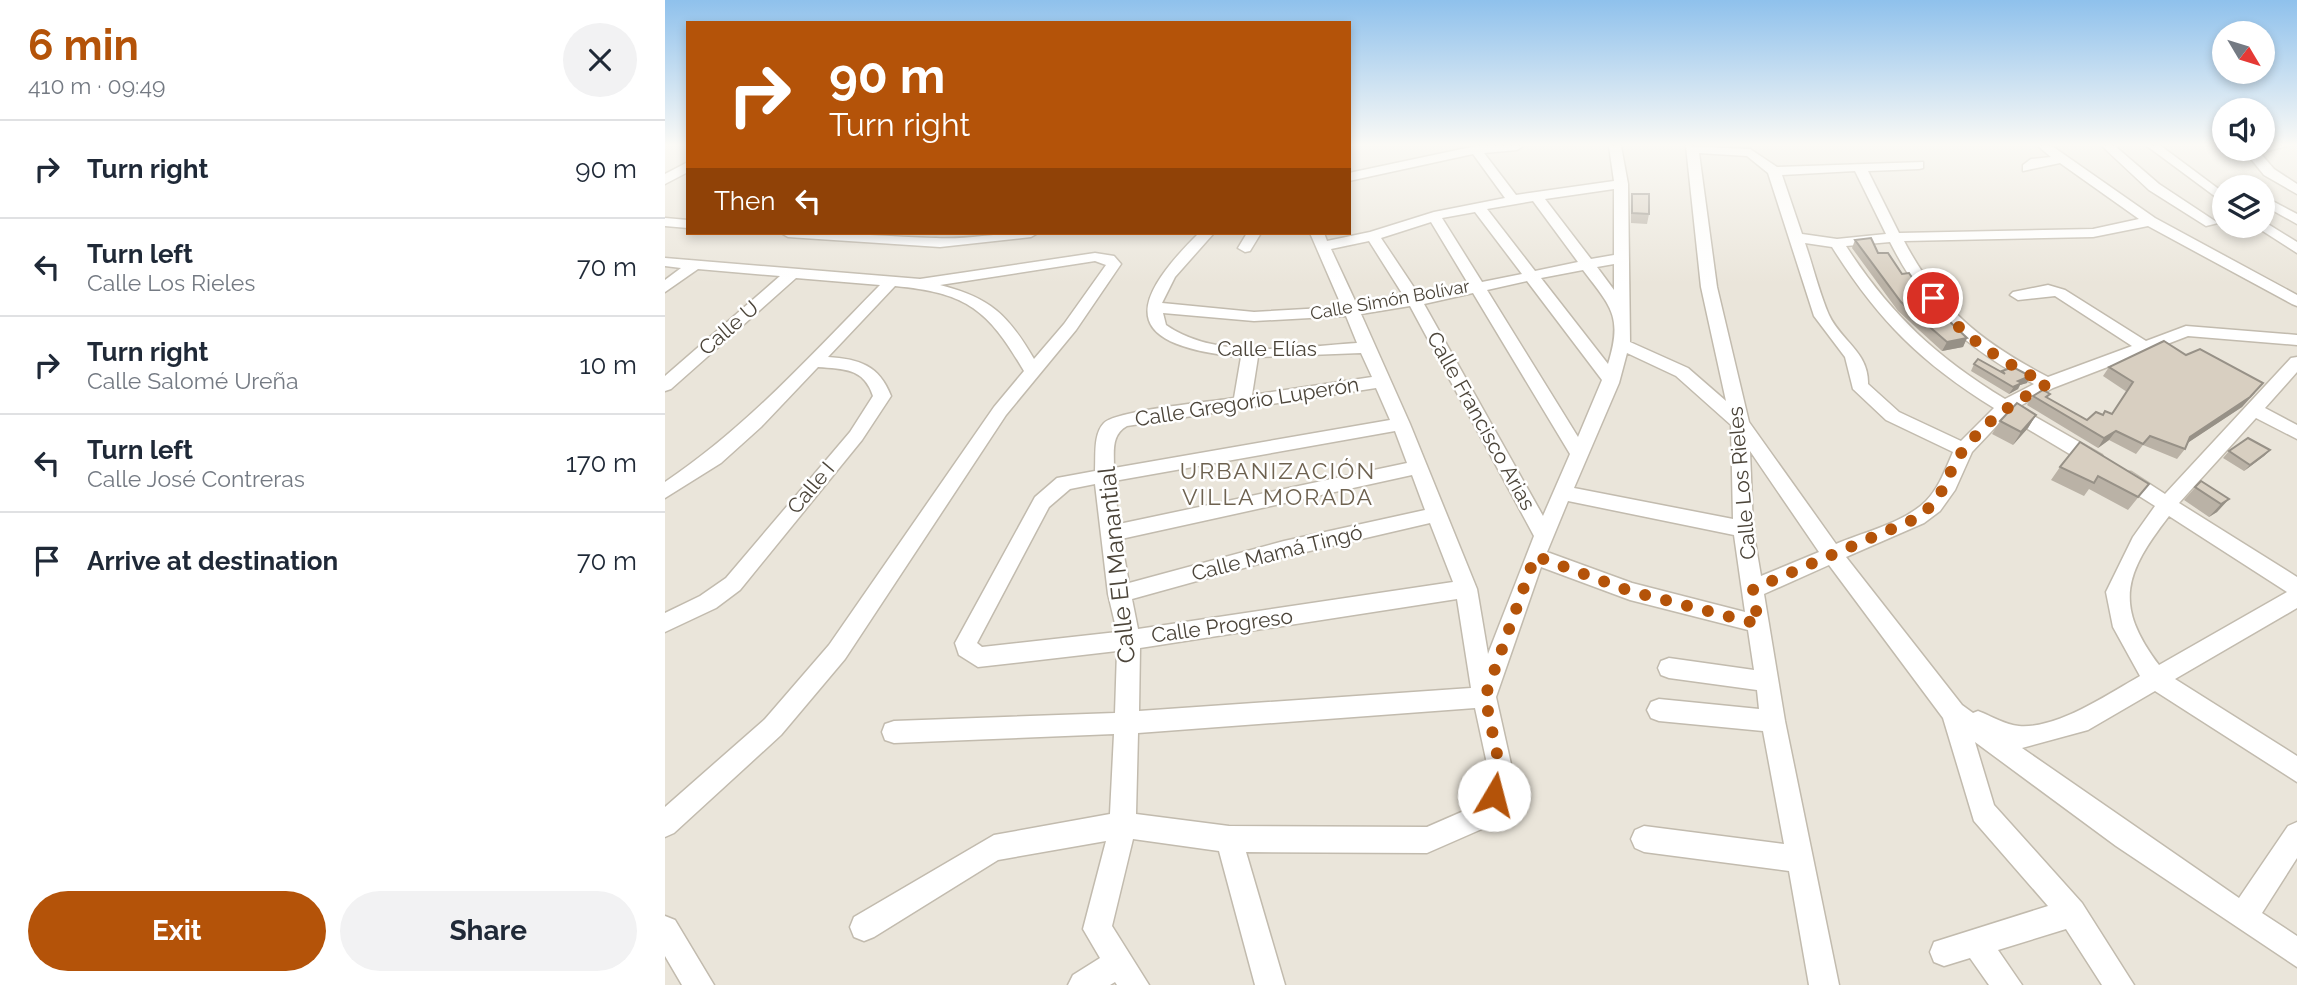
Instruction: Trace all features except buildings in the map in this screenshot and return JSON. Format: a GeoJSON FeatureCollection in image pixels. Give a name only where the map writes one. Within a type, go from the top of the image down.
{"type":"FeatureCollection","features":[{"type":"Feature","properties":{"kind":"street"},"geometry":{"type":"LineString","coordinates":[[1507,192],[1513,200]]}},
{"type":"Feature","properties":{"kind":"street"},"geometry":{"type":"LineString","coordinates":[[864,927],[994,848],[1123,825],[1229,839],[1427,840],[1482,816],[1501,773],[1466,589],[1383,381],[1319,239],[1373,236],[1434,216],[1570,192]]}},
{"type":"Feature","properties":{"kind":"street"},"geometry":{"type":"LineString","coordinates":[[1485,697],[1535,556],[1611,380],[1622,344],[1621,192]]}},
{"type":"Feature","properties":{"kind":"street","name":"Calle Los Rieles"},"geometry":{"type":"LineString","coordinates":[[1698,192],[1709,287],[1740,423],[1743,529],[1773,721],[1824,985]]}},
{"type":"Feature","properties":{"kind":"street"},"geometry":{"type":"LineString","coordinates":[[1781,192],[1822,316],[1830,331],[1858,362],[1861,373],[1859,385],[1865,395],[1909,426],[1964,449]]}},
{"type":"Feature","properties":{"kind":"street"},"geometry":{"type":"LineString","coordinates":[[1873,192],[1923,283],[1956,326],[1994,355],[2047,384]]}},
{"type":"Feature","properties":{"kind":"street"},"geometry":{"type":"LineString","coordinates":[[2110,192],[2150,220],[2297,301]]}},
{"type":"Feature","properties":{"kind":"street"},"geometry":{"type":"LineString","coordinates":[[2163,192],[2212,220]]}},
{"type":"Feature","properties":{"kind":"street"},"geometry":{"type":"LineString","coordinates":[[1537,197],[1621,310]]}},
{"type":"Feature","properties":{"kind":"street"},"geometry":{"type":"LineString","coordinates":[[1478,207],[1611,380]]}},
{"type":"Feature","properties":{"kind":"street"},"geometry":{"type":"LineString","coordinates":[[2275,207],[2296,218]]}},
{"type":"Feature","properties":{"kind":"street"},"geometry":{"type":"LineString","coordinates":[[1434,216],[1579,454]]}},
{"type":"Feature","properties":{"kind":"street"},"geometry":{"type":"LineString","coordinates":[[2275,217],[2296,218]]}},
{"type":"Feature","properties":{"kind":"street"},"geometry":{"type":"LineString","coordinates":[[1795,237],[1837,243],[1896,237],[2093,233],[2150,220]]}},
{"type":"Feature","properties":{"kind":"street"},"geometry":{"type":"LineString","coordinates":[[665,222],[686,224]]}},
{"type":"Feature","properties":{"kind":"street"},"geometry":{"type":"LineString","coordinates":[[2176,232],[2212,224]]}},
{"type":"Feature","properties":{"kind":"street"},"geometry":{"type":"LineString","coordinates":[[2275,233],[2297,249]]}},
{"type":"Feature","properties":{"kind":"street"},"geometry":{"type":"LineString","coordinates":[[818,235],[940,243],[1013,235]]}},
{"type":"Feature","properties":{"kind":"street"},"geometry":{"type":"LineString","coordinates":[[1154,307],[1164,285],[1205,235]]}},
{"type":"Feature","properties":{"kind":"street"},"geometry":{"type":"LineString","coordinates":[[1245,248],[1253,235]]}},
{"type":"Feature","properties":{"kind":"street","name":"Calle Francisco Arias"},"geometry":{"type":"LineString","coordinates":[[1373,236],[1414,300],[1544,536]]}},
{"type":"Feature","properties":{"kind":"street"},"geometry":{"type":"LineString","coordinates":[[1837,243],[1895,323],[1916,344],[2005,406],[2168,503],[2297,589]]}},
{"type":"Feature","properties":{"kind":"street"},"geometry":{"type":"LineString","coordinates":[[665,262],[920,284],[1095,257],[1109,259],[1114,264],[1070,327],[1032,370],[903,550],[837,652],[773,727],[665,824]]}},
{"type":"Feature","properties":{"kind":"street","name":"Calle Simón Bolívar"},"geometry":{"type":"LineString","coordinates":[[1154,307],[1251,317],[1351,310],[1623,258]]}},
{"type":"Feature","properties":{"kind":"street"},"geometry":{"type":"LineString","coordinates":[[665,287],[696,264]]}},
{"type":"Feature","properties":{"kind":"street","name":"Calle U"},"geometry":{"type":"LineString","coordinates":[[665,385],[793,273]]}},
{"type":"Feature","properties":{"kind":"street"},"geometry":{"type":"LineString","coordinates":[[665,491],[714,458],[815,362],[891,282]]}},
{"type":"Feature","properties":{"kind":"street"},"geometry":{"type":"LineString","coordinates":[[920,284],[973,300],[988,309],[1011,334],[1032,370]]}},
{"type":"Feature","properties":{"kind":"street"},"geometry":{"type":"LineString","coordinates":[[2018,295],[2048,290],[2060,293],[2143,346]]}},
{"type":"Feature","properties":{"kind":"street","name":"Calle Elías"},"geometry":{"type":"LineString","coordinates":[[1154,307],[1156,322],[1164,334],[1199,348],[1250,353],[1368,347]]}},
{"type":"Feature","properties":{"kind":"street"},"geometry":{"type":"LineString","coordinates":[[1753,589],[1917,518],[1933,506],[1945,490],[1964,449],[2005,406],[2047,384],[2186,331],[2297,340]]}},
{"type":"Feature","properties":{"kind":"street"},"geometry":{"type":"LineString","coordinates":[[1622,344],[1682,372],[1740,423],[1831,553],[1954,713],[2297,953]]}},
{"type":"Feature","properties":{"kind":"street"},"geometry":{"type":"LineString","coordinates":[[1243,403],[1250,353]]}},
{"type":"Feature","properties":{"kind":"street","name":"Calle I"},"geometry":{"type":"LineString","coordinates":[[665,622],[708,602],[733,584],[856,436],[882,396],[878,380],[872,372],[850,364],[815,362]]}},
{"type":"Feature","properties":{"kind":"street"},"geometry":{"type":"LineString","coordinates":[[2297,362],[2168,503],[2135,548],[2117,591],[2120,613],[2130,638],[2139,657],[2156,679],[2297,770]]}},
{"type":"Feature","properties":{"kind":"street","name":"Calle Gregorio Luperón"},"geometry":{"type":"LineString","coordinates":[[1111,427],[1123,421],[1383,381]]}},
{"type":"Feature","properties":{"kind":"street"},"geometry":{"type":"LineString","coordinates":[[2254,409],[2297,433]]}},
{"type":"Feature","properties":{"kind":"street"},"geometry":{"type":"LineString","coordinates":[[1104,475],[1401,424]]}},
{"type":"Feature","properties":{"kind":"street","name":"Calle El Manantial"},"geometry":{"type":"LineString","coordinates":[[1111,427],[1106,437],[1104,475],[1109,534],[1129,640],[1128,723],[1123,825],[1097,929],[1126,974]]}},
{"type":"Feature","properties":{"kind":"street"},"geometry":{"type":"LineString","coordinates":[[1109,534],[1418,467]]}},
{"type":"Feature","properties":{"kind":"street","name":"Calle Progreso"},"geometry":{"type":"LineString","coordinates":[[1104,475],[1064,483],[1042,502],[966,643],[971,654],[978,657],[1129,640],[1466,589]]}},
{"type":"Feature","properties":{"kind":"street"},"geometry":{"type":"LineString","coordinates":[[1563,493],[1743,529]]}},
{"type":"Feature","properties":{"kind":"street","name":"Calle Mamá Tingó"},"geometry":{"type":"LineString","coordinates":[[1119,594],[1284,550],[1435,515]]}},
{"type":"Feature","properties":{"kind":"street"},"geometry":{"type":"LineString","coordinates":[[1535,556],[1630,591],[1758,624]]}},
{"type":"Feature","properties":{"kind":"street"},"geometry":{"type":"LineString","coordinates":[[1954,713],[2016,737],[2028,737],[2080,722],[2297,597]]}},
{"type":"Feature","properties":{"kind":"street"},"geometry":{"type":"LineString","coordinates":[[1669,668],[1767,682]]}},
{"type":"Feature","properties":{"kind":"street"},"geometry":{"type":"LineString","coordinates":[[894,732],[1128,723],[1485,697]]}},
{"type":"Feature","properties":{"kind":"street"},"geometry":{"type":"LineString","coordinates":[[1659,710],[1773,721]]}},
{"type":"Feature","properties":{"kind":"street"},"geometry":{"type":"LineString","coordinates":[[1954,713],[1983,812],[2072,913],[2119,985]]}},
{"type":"Feature","properties":{"kind":"street"},"geometry":{"type":"LineString","coordinates":[[2243,917],[2297,835]]}},
{"type":"Feature","properties":{"kind":"street"},"geometry":{"type":"LineString","coordinates":[[1229,839],[1271,985]]}},
{"type":"Feature","properties":{"kind":"street"},"geometry":{"type":"LineString","coordinates":[[1644,839],[1800,859]]}},
{"type":"Feature","properties":{"kind":"street"},"geometry":{"type":"LineString","coordinates":[[1944,952],[2072,913]]}},
{"type":"Feature","properties":{"kind":"street"},"geometry":{"type":"LineString","coordinates":[[665,930],[699,985]]}},
{"type":"Feature","properties":{"kind":"street"},"geometry":{"type":"LineString","coordinates":[[1976,943],[2007,985]]}},
{"type":"Feature","properties":{"kind":"street"},"geometry":{"type":"LineString","coordinates":[[1083,985],[1126,974]]}},
{"type":"Feature","properties":{"kind":"shaded area"},"geometry":{"type":"Polygon","coordinates":[[[665,192],[686,192],[686,235],[1351,235],[1351,192],[2212,192],[2212,238],[2275,238],[2275,192],[2297,192],[2297,985],[665,985],[665,192]]]}},
{"type":"Feature","properties":{"kind":"district","name":"URBANIZACIÓN VILLA MORADA"},"geometry":{"type":"Point","coordinates":[1278,484]}},
{"type":"Feature","properties":{"kind":"route"},"geometry":{"type":"LineString","coordinates":[[1494,795],[1501,773],[1485,697],[1535,556],[1630,591],[1758,624],[1753,589],[1917,518],[1933,506],[1945,490],[1964,449],[2005,406],[2047,384],[1994,355],[1956,326],[1933,298]]}}]}
